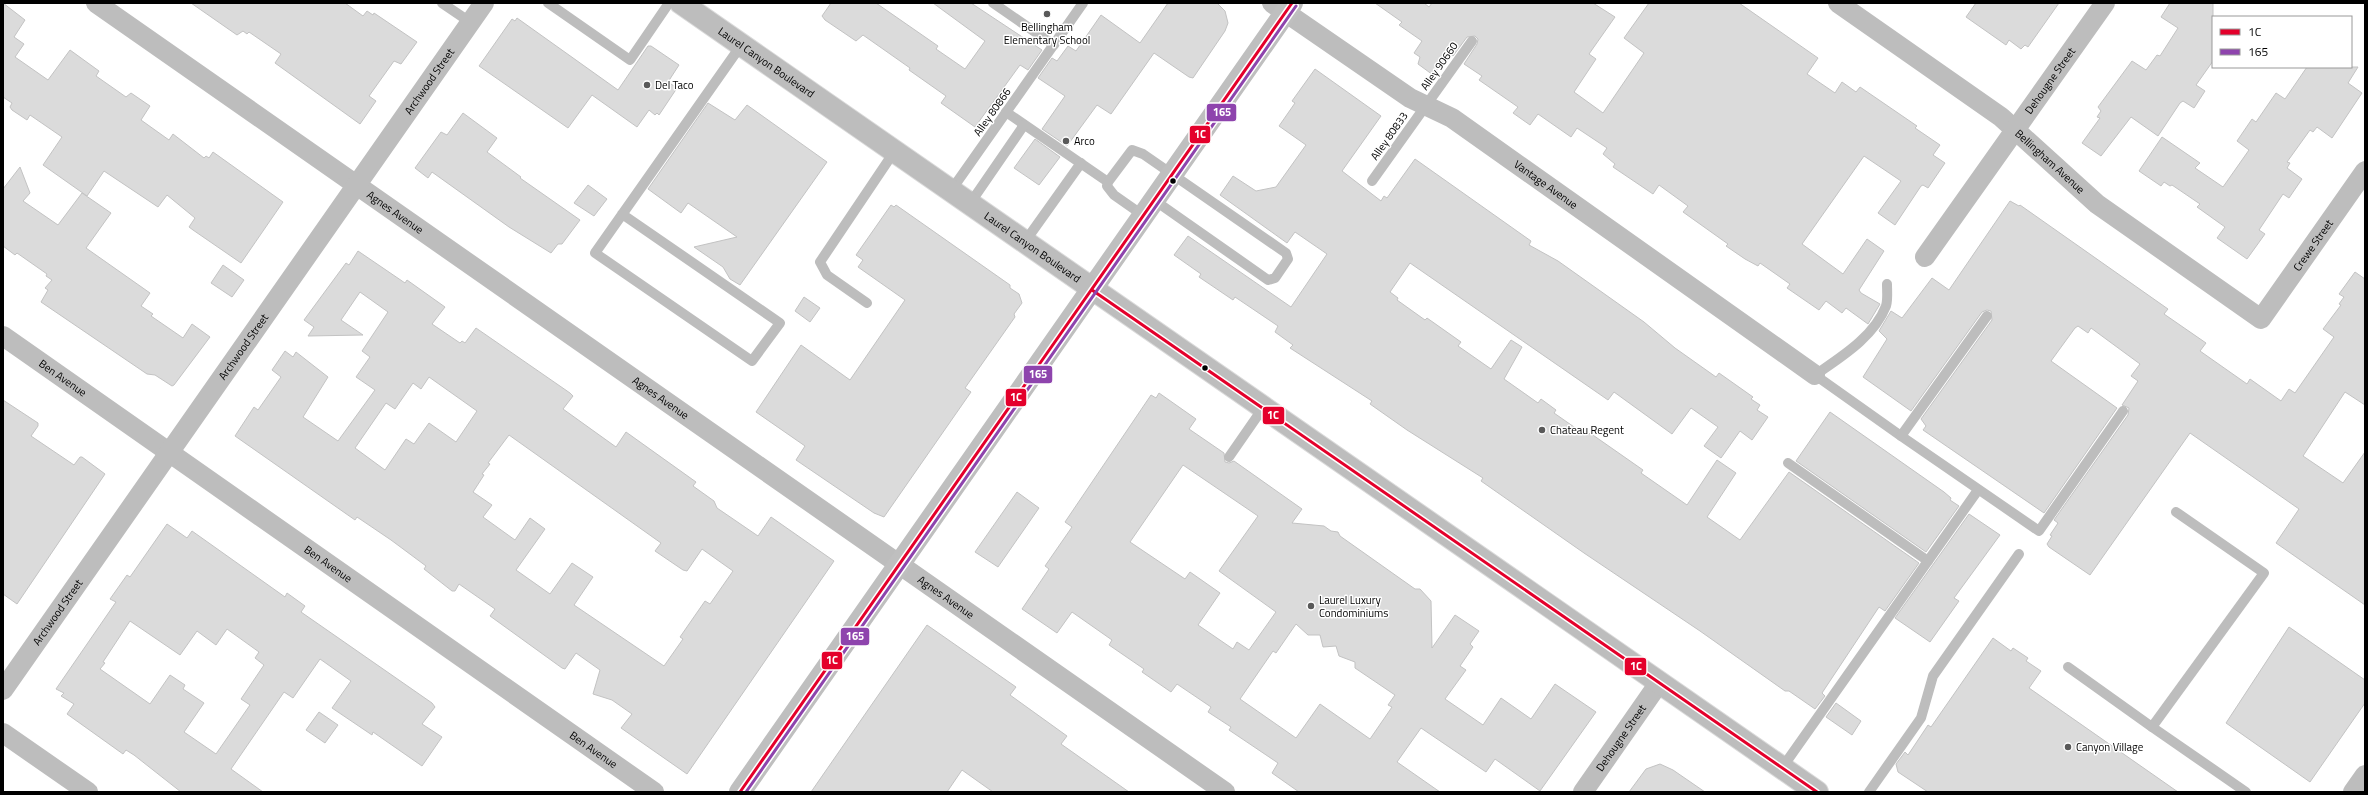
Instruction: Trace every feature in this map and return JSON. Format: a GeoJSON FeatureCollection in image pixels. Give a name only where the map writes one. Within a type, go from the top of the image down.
{"type":"FeatureCollection","features":[{"type":"Feature","properties":{"kind":"main road","name":"Laurel Canyon Boulevard"},"geometry":{"type":"LineString","coordinates":[[681,3],[742,44],[950,192],[1817,792]]}},
{"type":"Feature","properties":{"kind":"main road"},"geometry":{"type":"LineString","coordinates":[[740,792],[1173,174],[1283,6]]}},
{"type":"Feature","properties":{"kind":"street","name":"Agnes Avenue"},"geometry":{"type":"LineString","coordinates":[[96,3],[1225,792]]}},
{"type":"Feature","properties":{"kind":"street","name":"Archwood Street"},"geometry":{"type":"LineString","coordinates":[[3,690],[171,453],[484,3]]}},
{"type":"Feature","properties":{"kind":"street","name":"Bellingham Avenue"},"geometry":{"type":"LineString","coordinates":[[1838,3],[2001,118],[2097,204],[2261,319]]}},
{"type":"Feature","properties":{"kind":"street","name":"Dehougne Street"},"geometry":{"type":"LineString","coordinates":[[1925,257],[2105,3]]}},
{"type":"Feature","properties":{"kind":"street","name":"Vantage Avenue"},"geometry":{"type":"LineString","coordinates":[[1283,6],[1410,98],[1452,118],[1471,131],[1814,375]]}},
{"type":"Feature","properties":{"kind":"street","name":"Crewe Street"},"geometry":{"type":"LineString","coordinates":[[2261,319],[2365,171]]}},
{"type":"Feature","properties":{"kind":"street","name":"Ben Avenue"},"geometry":{"type":"LineString","coordinates":[[3,336],[654,792]]}},
{"type":"Feature","properties":{"kind":"street","name":"Dehougne Street"},"geometry":{"type":"LineString","coordinates":[[1583,792],[1659,683]]}},
{"type":"Feature","properties":{"kind":"street"},"geometry":{"type":"LineString","coordinates":[[3,733],[88,792]]}},
{"type":"Feature","properties":{"kind":"street"},"geometry":{"type":"LineString","coordinates":[[2353,792],[2365,775]]}},
{"type":"Feature","properties":{"kind":"lane"},"geometry":{"type":"LineString","coordinates":[[442,3],[470,22]]}},
{"type":"Feature","properties":{"kind":"lane"},"geometry":{"type":"LineString","coordinates":[[548,3],[630,60],[669,3]]}},
{"type":"Feature","properties":{"kind":"lane"},"geometry":{"type":"LineString","coordinates":[[994,3],[1054,45]]}},
{"type":"Feature","properties":{"kind":"lane","name":"Alley 80866"},"geometry":{"type":"LineString","coordinates":[[950,192],[1083,3]]}},
{"type":"Feature","properties":{"kind":"lane","name":"Alley 90660"},"geometry":{"type":"LineString","coordinates":[[1426,106],[1472,41]]}},
{"type":"Feature","properties":{"kind":"lane"},"geometry":{"type":"LineString","coordinates":[[622,214],[780,323],[752,361],[595,253],[622,214],[742,44]]}},
{"type":"Feature","properties":{"kind":"lane","name":"Alley 80833"},"geometry":{"type":"LineString","coordinates":[[1372,181],[1426,106]]}},
{"type":"Feature","properties":{"kind":"lane"},"geometry":{"type":"LineString","coordinates":[[1006,112],[1108,182]]}},
{"type":"Feature","properties":{"kind":"lane"},"geometry":{"type":"LineString","coordinates":[[969,205],[1024,125]]}},
{"type":"Feature","properties":{"kind":"lane"},"geometry":{"type":"LineString","coordinates":[[1132,150],[1137,150],[1173,174],[1286,253],[1288,259],[1275,278],[1268,280],[1149,208],[1108,189],[1108,182],[1132,150]]}},
{"type":"Feature","properties":{"kind":"lane"},"geometry":{"type":"LineString","coordinates":[[868,302],[827,275],[820,262],[894,152]]}},
{"type":"Feature","properties":{"kind":"lane"},"geometry":{"type":"LineString","coordinates":[[1024,243],[1081,163]]}},
{"type":"Feature","properties":{"kind":"lane"},"geometry":{"type":"LineString","coordinates":[[1887,284],[1886,305],[1875,325],[1856,345],[1814,375],[2039,532],[2123,412]]}},
{"type":"Feature","properties":{"kind":"lane"},"geometry":{"type":"LineString","coordinates":[[1902,436],[1987,316]]}},
{"type":"Feature","properties":{"kind":"lane"},"geometry":{"type":"LineString","coordinates":[[1229,457],[1263,408]]}},
{"type":"Feature","properties":{"kind":"lane"},"geometry":{"type":"LineString","coordinates":[[1788,462],[1928,560]]}},
{"type":"Feature","properties":{"kind":"lane"},"geometry":{"type":"LineString","coordinates":[[1782,768],[1978,490]]}},
{"type":"Feature","properties":{"kind":"lane"},"geometry":{"type":"LineString","coordinates":[[2152,727],[2264,573],[2176,512]]}},
{"type":"Feature","properties":{"kind":"lane"},"geometry":{"type":"LineString","coordinates":[[1869,792],[1921,718],[1933,676],[2019,554]]}},
{"type":"Feature","properties":{"kind":"lane"},"geometry":{"type":"LineString","coordinates":[[2068,667],[2246,792]]}},
{"type":"Feature","properties":{"kind":"building"},"geometry":{"type":"Polygon","coordinates":[[[3,3],[25,20],[14,37],[24,44],[15,57],[48,80],[70,50],[99,71],[96,76],[126,97],[131,93],[150,106],[141,120],[169,140],[173,134],[204,158],[206,156],[209,158],[213,152],[283,202],[241,263],[189,227],[195,218],[167,195],[158,207],[104,171],[87,196],[43,165],[62,137],[30,115],[27,120],[12,110],[10,107],[12,103],[3,97],[3,3]]]}},
{"type":"Feature","properties":{"kind":"building"},"geometry":{"type":"Polygon","coordinates":[[[191,3],[345,3],[363,16],[367,11],[373,15],[374,13],[417,42],[401,64],[394,61],[369,96],[376,101],[360,124],[275,63],[281,54],[249,32],[247,34],[243,31],[237,35],[191,3]]]}},
{"type":"Feature","properties":{"kind":"building"},"geometry":{"type":"Polygon","coordinates":[[[831,3],[876,3],[938,46],[936,49],[965,69],[985,41],[933,3],[971,3],[1042,50],[1028,70],[1020,65],[975,127],[941,103],[946,96],[909,70],[910,68],[863,35],[856,41],[825,20],[822,16],[831,3]]]}},
{"type":"Feature","properties":{"kind":"building"},"geometry":{"type":"Polygon","coordinates":[[[1168,3],[1217,3],[1225,11],[1228,23],[1225,31],[1193,78],[1189,77],[1154,53],[1111,114],[1097,105],[1067,146],[1042,129],[1065,96],[1038,78],[1052,58],[1057,61],[1068,46],[1076,51],[1101,15],[1140,43],[1168,3]]]}},
{"type":"Feature","properties":{"kind":"building"},"geometry":{"type":"Polygon","coordinates":[[[1375,3],[1424,3],[1429,7],[1432,3],[1593,3],[1615,17],[1589,54],[1596,59],[1574,92],[1603,113],[1644,53],[1624,38],[1649,3],[1739,3],[1818,58],[1807,74],[1835,93],[1842,82],[1856,92],[1860,87],[1917,126],[1915,128],[1940,145],[1933,155],[1945,163],[1928,188],[1923,185],[1921,186],[1895,225],[1878,213],[1901,181],[1864,156],[1802,244],[1843,274],[1867,239],[1884,251],[1859,290],[1861,293],[1880,304],[1868,324],[1846,308],[1842,313],[1826,301],[1819,310],[1787,288],[1790,284],[1760,263],[1758,266],[1726,246],[1728,244],[1683,212],[1688,206],[1659,185],[1653,194],[1613,167],[1615,164],[1603,154],[1607,148],[1577,128],[1571,137],[1538,114],[1530,125],[1513,113],[1518,107],[1479,80],[1482,76],[1464,64],[1477,44],[1478,39],[1475,36],[1467,37],[1453,56],[1449,53],[1433,75],[1418,64],[1420,57],[1414,53],[1422,41],[1399,25],[1402,22],[1375,3]]]}},
{"type":"Feature","properties":{"kind":"building"},"geometry":{"type":"Polygon","coordinates":[[[1976,3],[2059,3],[2028,47],[2025,45],[2021,49],[2009,40],[2006,45],[1966,17],[1976,3]]]}},
{"type":"Feature","properties":{"kind":"building"},"geometry":{"type":"Polygon","coordinates":[[[2170,3],[2213,3],[2212,62],[2196,85],[2205,91],[2194,108],[2183,101],[2180,103],[2158,136],[2131,117],[2101,156],[2082,143],[2100,118],[2097,117],[2101,111],[2098,107],[2132,61],[2146,70],[2157,55],[2160,56],[2178,28],[2161,17],[2170,3]]]}},
{"type":"Feature","properties":{"kind":"building"},"geometry":{"type":"Polygon","coordinates":[[[517,18],[618,90],[648,46],[651,46],[679,65],[668,82],[677,88],[659,115],[657,113],[655,115],[649,110],[637,127],[592,95],[568,128],[479,66],[512,19],[515,21],[517,18]]]}},
{"type":"Feature","properties":{"kind":"building"},"geometry":{"type":"Polygon","coordinates":[[[2358,67],[2348,83],[2362,93],[2332,138],[2317,127],[2313,132],[2310,130],[2287,162],[2290,163],[2287,168],[2302,179],[2289,198],[2283,194],[2259,230],[2265,234],[2247,259],[2217,238],[2225,227],[2197,207],[2200,204],[2172,185],[2170,186],[2164,182],[2161,186],[2139,171],[2162,137],[2200,163],[2195,168],[2223,187],[2249,150],[2237,141],[2252,119],[2256,122],[2276,93],[2285,99],[2306,68],[2358,67]]]}},
{"type":"Feature","properties":{"kind":"building"},"geometry":{"type":"Polygon","coordinates":[[[1315,69],[1381,116],[1342,171],[1381,201],[1384,196],[1387,198],[1415,159],[1531,241],[1529,245],[1558,261],[1644,322],[1675,348],[1716,377],[1719,373],[1753,397],[1751,399],[1760,405],[1757,410],[1768,417],[1752,440],[1740,431],[1721,458],[1704,446],[1718,427],[1691,408],[1672,434],[1614,392],[1608,400],[1410,263],[1390,292],[1398,298],[1397,300],[1425,320],[1427,318],[1461,342],[1458,346],[1491,369],[1511,340],[1522,347],[1504,379],[1538,403],[1541,399],[1556,410],[1554,413],[1587,436],[1590,433],[1643,470],[1641,473],[1687,505],[1717,460],[1736,473],[1707,517],[1740,540],[1789,472],[1919,563],[1885,611],[1879,607],[1822,693],[1825,696],[1815,709],[1789,691],[1785,691],[1700,631],[1584,553],[1481,481],[1483,478],[1407,430],[1370,404],[1372,401],[1290,348],[1293,345],[1275,332],[1278,326],[1235,297],[1233,300],[1199,277],[1201,274],[1174,255],[1188,236],[1291,307],[1327,254],[1295,232],[1287,243],[1220,195],[1233,176],[1256,191],[1276,187],[1306,145],[1279,126],[1295,103],[1292,101],[1315,69]]]}},
{"type":"Feature","properties":{"kind":"building"},"geometry":{"type":"Polygon","coordinates":[[[708,103],[735,120],[747,105],[827,162],[740,285],[730,279],[723,267],[694,247],[737,237],[688,203],[681,213],[648,189],[708,103]]]}},
{"type":"Feature","properties":{"kind":"building"},"geometry":{"type":"Polygon","coordinates":[[[463,113],[497,138],[487,152],[521,177],[520,178],[580,220],[562,244],[558,244],[551,253],[509,227],[432,172],[428,178],[415,168],[441,132],[447,135],[463,113]]]}},
{"type":"Feature","properties":{"kind":"building"},"geometry":{"type":"Polygon","coordinates":[[[1035,139],[1060,157],[1039,185],[1014,168],[1035,139]]]}},
{"type":"Feature","properties":{"kind":"building"},"geometry":{"type":"Polygon","coordinates":[[[20,167],[30,193],[23,201],[58,225],[82,193],[111,213],[86,248],[150,293],[141,306],[153,314],[151,316],[183,338],[192,324],[210,337],[174,385],[172,386],[155,375],[147,374],[41,302],[48,290],[45,288],[52,280],[46,276],[47,274],[17,253],[15,255],[3,246],[3,189],[20,167]]]}},
{"type":"Feature","properties":{"kind":"building"},"geometry":{"type":"Polygon","coordinates":[[[588,185],[607,199],[594,216],[574,203],[588,185]]]}},
{"type":"Feature","properties":{"kind":"building"},"geometry":{"type":"Polygon","coordinates":[[[2010,201],[2019,206],[2020,205],[2168,309],[2164,314],[2206,343],[2200,351],[2247,384],[2250,379],[2281,401],[2289,389],[2295,393],[2334,337],[2323,329],[2341,305],[2339,304],[2344,297],[2339,294],[2355,272],[2365,279],[2365,405],[2345,392],[2303,456],[2343,483],[2365,452],[2365,605],[2276,543],[2299,509],[2190,433],[2090,575],[2049,547],[2047,544],[2052,536],[2050,535],[2058,523],[2054,520],[2128,415],[2129,408],[2122,405],[2138,381],[2131,376],[2140,364],[2091,328],[2088,333],[2078,326],[2075,328],[2051,361],[2117,408],[2044,513],[1923,430],[1926,426],[1921,419],[1992,320],[1991,311],[1987,310],[1982,312],[1911,411],[1863,377],[1887,339],[1879,331],[1891,311],[1902,318],[1932,278],[1949,290],[2010,201]]]}},
{"type":"Feature","properties":{"kind":"building"},"geometry":{"type":"Polygon","coordinates":[[[891,205],[894,207],[896,205],[1010,285],[1010,288],[1019,294],[1022,303],[1014,314],[1015,317],[965,388],[971,392],[884,517],[874,513],[796,460],[805,446],[756,412],[801,345],[850,380],[905,300],[858,267],[863,260],[856,255],[891,205]]]}},
{"type":"Feature","properties":{"kind":"building"},"geometry":{"type":"Polygon","coordinates":[[[358,251],[405,283],[407,280],[445,307],[432,324],[460,343],[462,341],[465,343],[476,328],[570,393],[573,396],[563,409],[616,447],[626,432],[696,482],[693,486],[714,501],[717,508],[758,536],[771,517],[834,561],[687,774],[621,728],[632,714],[612,700],[593,694],[600,670],[576,653],[565,669],[562,668],[490,616],[495,609],[459,584],[455,591],[452,591],[424,569],[426,566],[391,540],[357,517],[355,520],[235,436],[254,407],[258,410],[281,377],[272,370],[285,351],[293,357],[296,352],[328,377],[303,417],[338,441],[375,390],[356,377],[370,357],[362,351],[388,312],[360,292],[341,320],[363,335],[308,336],[314,327],[304,320],[346,263],[349,265],[358,251]],[[429,377],[421,389],[413,383],[395,409],[386,403],[355,448],[385,470],[406,439],[414,444],[429,423],[456,442],[477,411],[429,377]],[[509,435],[488,463],[490,464],[482,474],[484,475],[473,492],[492,505],[483,517],[515,540],[530,518],[545,529],[516,570],[550,594],[572,563],[593,577],[574,605],[664,666],[683,639],[680,637],[705,601],[710,604],[733,571],[702,549],[687,571],[683,570],[655,551],[661,543],[509,435]]]}},
{"type":"Feature","properties":{"kind":"building"},"geometry":{"type":"Polygon","coordinates":[[[223,265],[244,280],[232,297],[211,283],[223,265]]]}},
{"type":"Feature","properties":{"kind":"building"},"geometry":{"type":"Polygon","coordinates":[[[804,297],[820,308],[810,322],[795,311],[804,297]]]}},
{"type":"Feature","properties":{"kind":"building"},"geometry":{"type":"Polygon","coordinates":[[[1159,393],[1196,419],[1189,429],[1224,453],[1225,462],[1229,463],[1234,461],[1302,509],[1292,523],[1324,526],[1331,531],[1338,532],[1340,536],[1415,589],[1420,589],[1431,601],[1432,648],[1455,615],[1479,631],[1470,644],[1473,647],[1460,666],[1466,670],[1445,699],[1483,725],[1501,698],[1531,719],[1555,684],[1596,712],[1540,791],[1495,759],[1486,772],[1421,728],[1397,762],[1440,792],[1299,792],[1272,773],[1278,763],[1229,730],[1231,727],[1208,712],[1211,707],[1177,684],[1171,692],[1142,672],[1144,669],[1109,645],[1112,640],[1072,612],[1057,633],[1022,609],[1049,569],[1045,566],[1072,527],[1065,522],[1151,395],[1156,398],[1159,393]],[[1183,465],[1130,542],[1185,579],[1190,572],[1220,593],[1198,625],[1233,649],[1237,642],[1249,650],[1276,612],[1219,571],[1258,516],[1183,465]],[[1296,624],[1276,653],[1273,651],[1240,699],[1296,738],[1320,704],[1370,739],[1392,707],[1388,705],[1395,695],[1355,668],[1355,662],[1339,656],[1336,646],[1323,647],[1320,635],[1308,635],[1296,624]]]}},
{"type":"Feature","properties":{"kind":"building"},"geometry":{"type":"Polygon","coordinates":[[[3,400],[38,423],[38,426],[31,436],[74,465],[80,457],[82,457],[105,474],[17,604],[3,594],[3,400]]]}},
{"type":"Feature","properties":{"kind":"building"},"geometry":{"type":"Polygon","coordinates":[[[1830,412],[1944,492],[1951,498],[1950,500],[1959,506],[1926,552],[1796,461],[1830,412]]]}},
{"type":"Feature","properties":{"kind":"building"},"geometry":{"type":"Polygon","coordinates":[[[1017,492],[1039,508],[998,567],[975,552],[1017,492]]]}},
{"type":"Feature","properties":{"kind":"building"},"geometry":{"type":"Polygon","coordinates":[[[1969,514],[2000,535],[1954,598],[1959,601],[1930,642],[1895,618],[1969,514]]]}},
{"type":"Feature","properties":{"kind":"building"},"geometry":{"type":"Polygon","coordinates":[[[167,524],[187,538],[192,531],[285,597],[287,593],[305,606],[301,612],[432,703],[435,707],[422,724],[442,737],[422,766],[373,732],[372,735],[332,708],[351,681],[320,659],[293,698],[284,692],[231,769],[263,792],[181,792],[134,755],[126,750],[123,754],[67,714],[74,704],[61,696],[64,693],[56,689],[116,602],[110,599],[127,575],[130,577],[167,524]],[[130,621],[100,669],[150,704],[170,675],[185,685],[183,689],[204,703],[184,732],[216,754],[250,705],[241,699],[264,665],[255,658],[259,652],[227,629],[216,645],[197,631],[180,655],[130,621]]]}},
{"type":"Feature","properties":{"kind":"building"},"geometry":{"type":"Polygon","coordinates":[[[927,625],[1016,687],[1010,695],[1067,736],[1061,744],[1129,792],[993,792],[962,770],[947,792],[811,792],[927,625]]]}},
{"type":"Feature","properties":{"kind":"building"},"geometry":{"type":"Polygon","coordinates":[[[2289,627],[2365,680],[2365,703],[2310,782],[2226,723],[2289,627]]]}},
{"type":"Feature","properties":{"kind":"building"},"geometry":{"type":"Polygon","coordinates":[[[1993,638],[2011,651],[2013,648],[2028,658],[2026,661],[2041,671],[2029,688],[2178,792],[1928,792],[1898,772],[1896,764],[1905,752],[1908,755],[1928,725],[1931,727],[1993,638]]]}},
{"type":"Feature","properties":{"kind":"building"},"geometry":{"type":"Polygon","coordinates":[[[1836,703],[1861,721],[1852,735],[1826,717],[1836,703]]]}},
{"type":"Feature","properties":{"kind":"building"},"geometry":{"type":"Polygon","coordinates":[[[319,712],[338,725],[325,743],[306,730],[319,712]]]}},
{"type":"Feature","properties":{"kind":"building"},"geometry":{"type":"Polygon","coordinates":[[[1660,764],[1673,770],[1705,792],[1629,792],[1646,769],[1660,764]]]}},
{"type":"Feature","properties":{"kind":"transit line","name":"1C"},"geometry":{"type":"LineString","coordinates":[[740,792],[1292,3]]}},
{"type":"Feature","properties":{"kind":"transit line","name":"165"},"geometry":{"type":"LineString","coordinates":[[746,792],[1296,6]]}},
{"type":"Feature","properties":{"kind":"transit line","name":"1C"},"geometry":{"type":"LineString","coordinates":[[1092,290],[1817,792]]}},
{"type":"Feature","properties":{"kind":"place","name":"Bellingham Elementary School"},"geometry":{"type":"Point","coordinates":[1047,14]}},
{"type":"Feature","properties":{"kind":"place","name":"Del Taco"},"geometry":{"type":"Point","coordinates":[647,85]}},
{"type":"Feature","properties":{"kind":"place","name":"Arco"},"geometry":{"type":"Point","coordinates":[1066,141]}},
{"type":"Feature","properties":{"kind":"place","name":"Chateau Regent"},"geometry":{"type":"Point","coordinates":[1542,430]}},
{"type":"Feature","properties":{"kind":"place","name":"Laurel Luxury Condominiums"},"geometry":{"type":"Point","coordinates":[1311,606]}},
{"type":"Feature","properties":{"kind":"place","name":"Canyon Village"},"geometry":{"type":"Point","coordinates":[2068,747]}}]}
